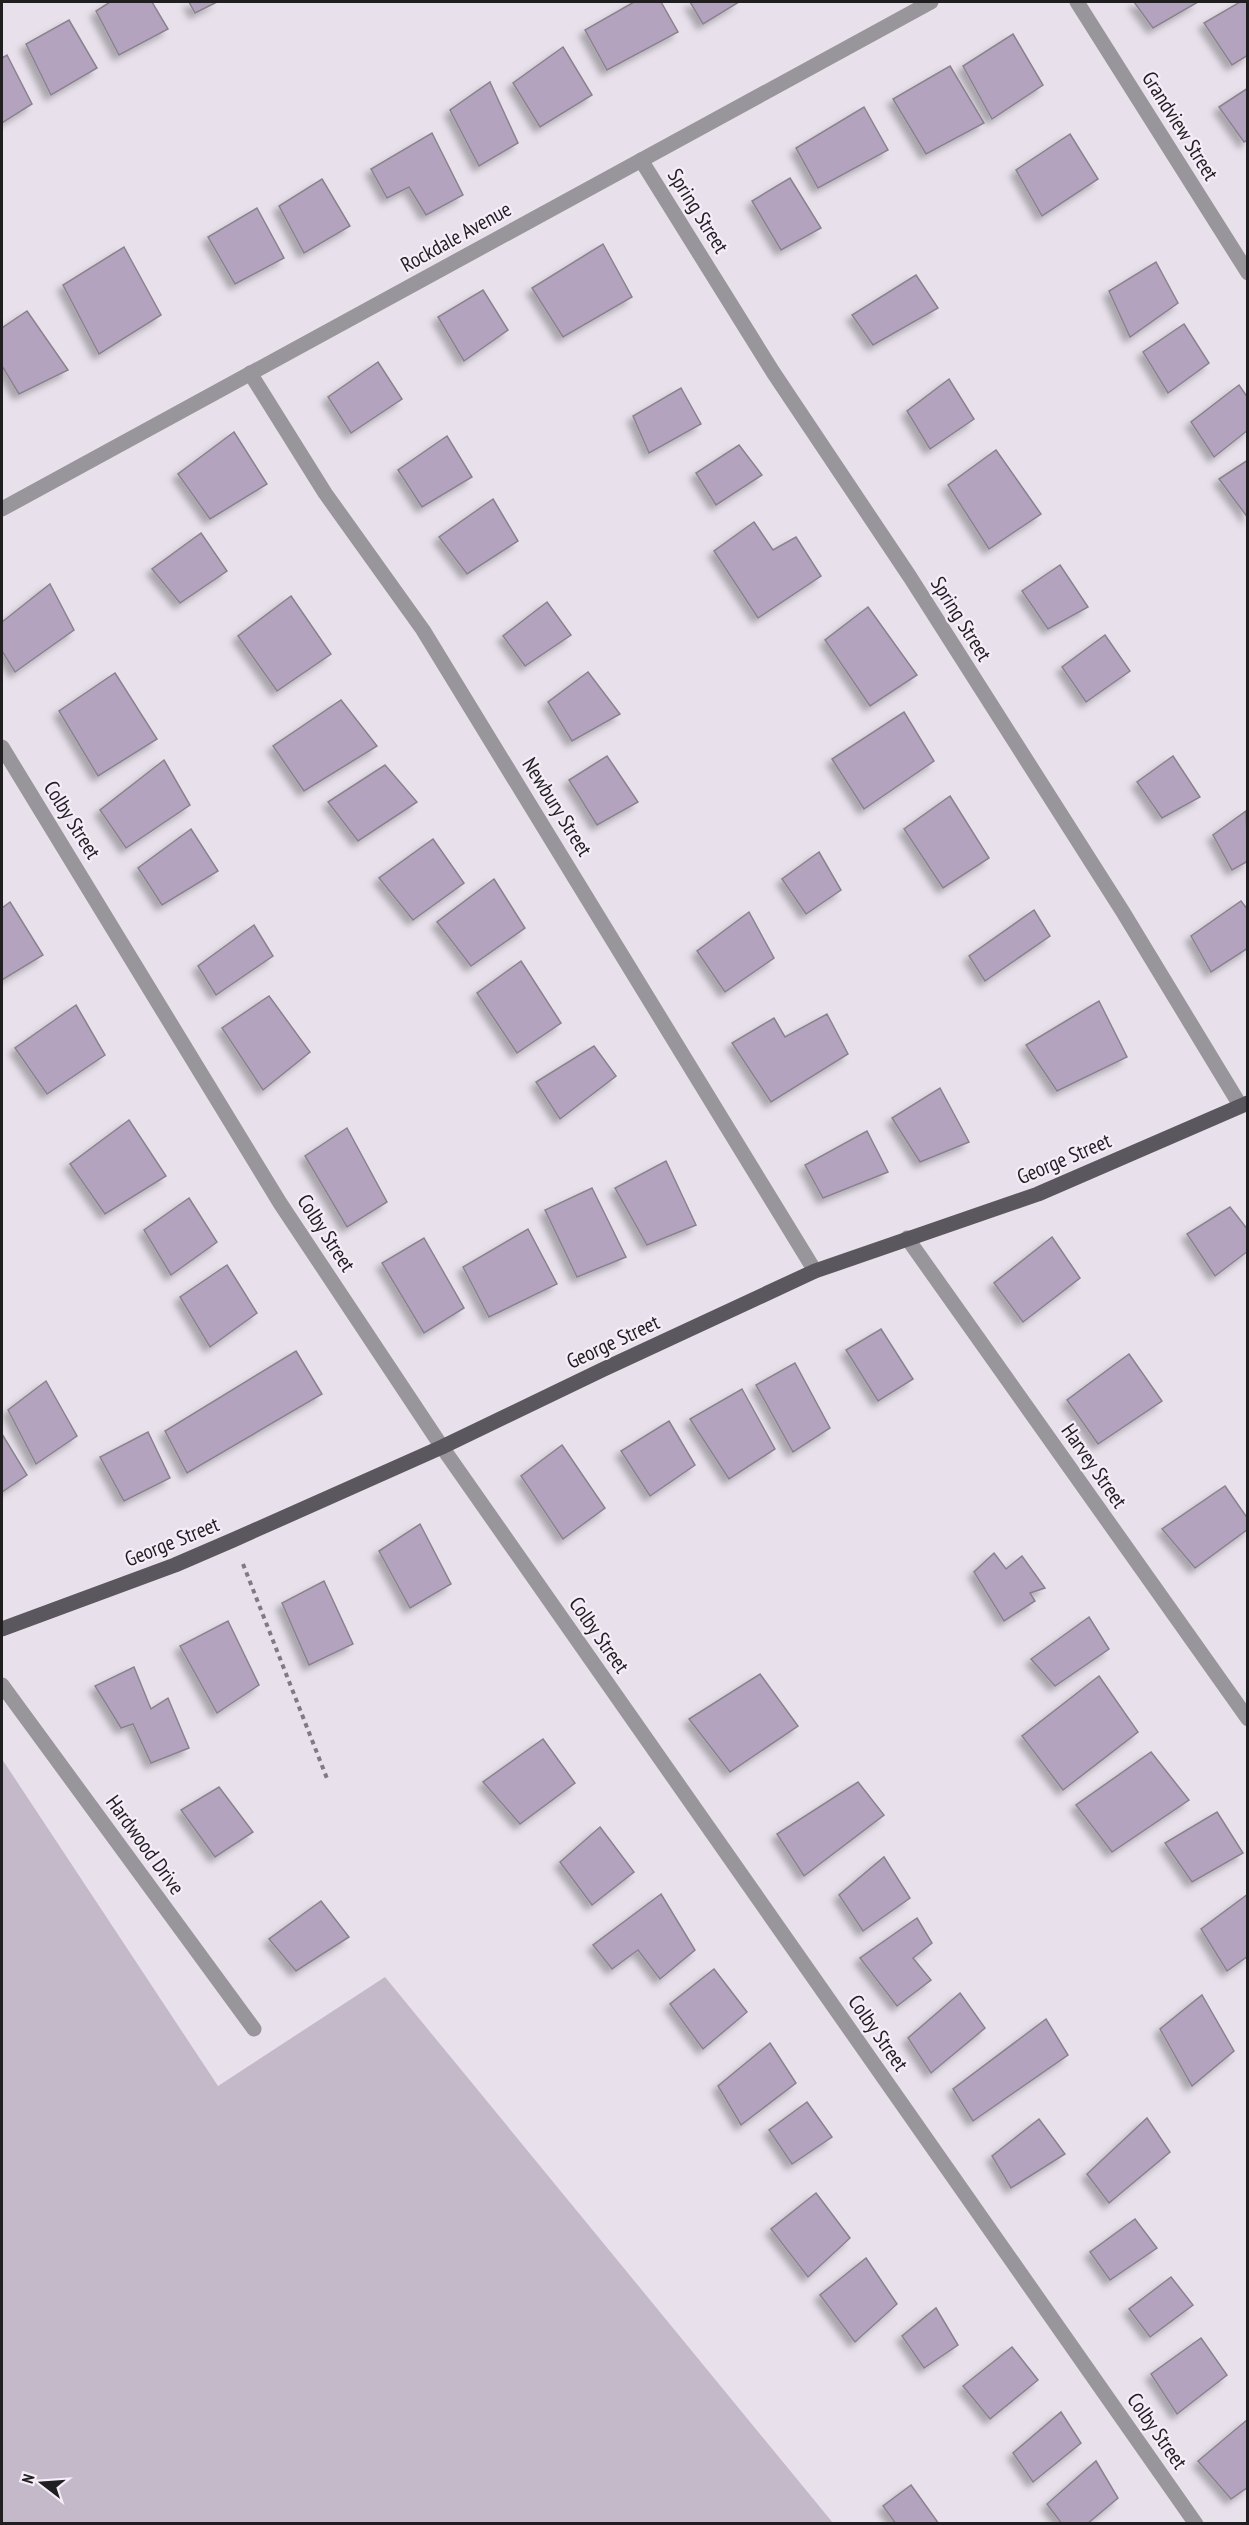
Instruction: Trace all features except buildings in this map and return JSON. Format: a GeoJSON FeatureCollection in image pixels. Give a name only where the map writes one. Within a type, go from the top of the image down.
{"type":"FeatureCollection","features":[{"type":"Feature","properties":{"kind":"main road","name":"George Street"},"geometry":{"type":"LineString","coordinates":[[2,1629],[175,1565],[442,1448],[614,1364],[815,1271],[1038,1194],[1244,1104]]}},
{"type":"Feature","properties":{"kind":"street","name":"Rockdale Avenue"},"geometry":{"type":"LineString","coordinates":[[2,509],[931,2]]}},
{"type":"Feature","properties":{"kind":"street","name":"Grandview Street"},"geometry":{"type":"LineString","coordinates":[[1077,2],[1248,273]]}},
{"type":"Feature","properties":{"kind":"street","name":"Spring Street"},"geometry":{"type":"LineString","coordinates":[[641,160],[773,372],[910,577],[1244,1104]]}},
{"type":"Feature","properties":{"kind":"street","name":"Newbury Street"},"geometry":{"type":"LineString","coordinates":[[250,373],[325,493],[423,630],[815,1271]]}},
{"type":"Feature","properties":{"kind":"street","name":"Colby Street"},"geometry":{"type":"LineString","coordinates":[[2,747],[280,1203],[442,1448],[1196,2523]]}},
{"type":"Feature","properties":{"kind":"street","name":"Harvey Street"},"geometry":{"type":"LineString","coordinates":[[907,1238],[1248,1719]]}},
{"type":"Feature","properties":{"kind":"street","name":"Hardwood Drive"},"geometry":{"type":"LineString","coordinates":[[2,1685],[254,2030]]}},
{"type":"Feature","properties":{"kind":"path"},"geometry":{"type":"LineString","coordinates":[[233,1540],[328,1781]]}},
{"type":"Feature","properties":{"kind":"shaded area"},"geometry":{"type":"Polygon","coordinates":[[[2,1759],[218,2086],[385,1977],[833,2523],[2,2523],[2,1759]]]}}]}
